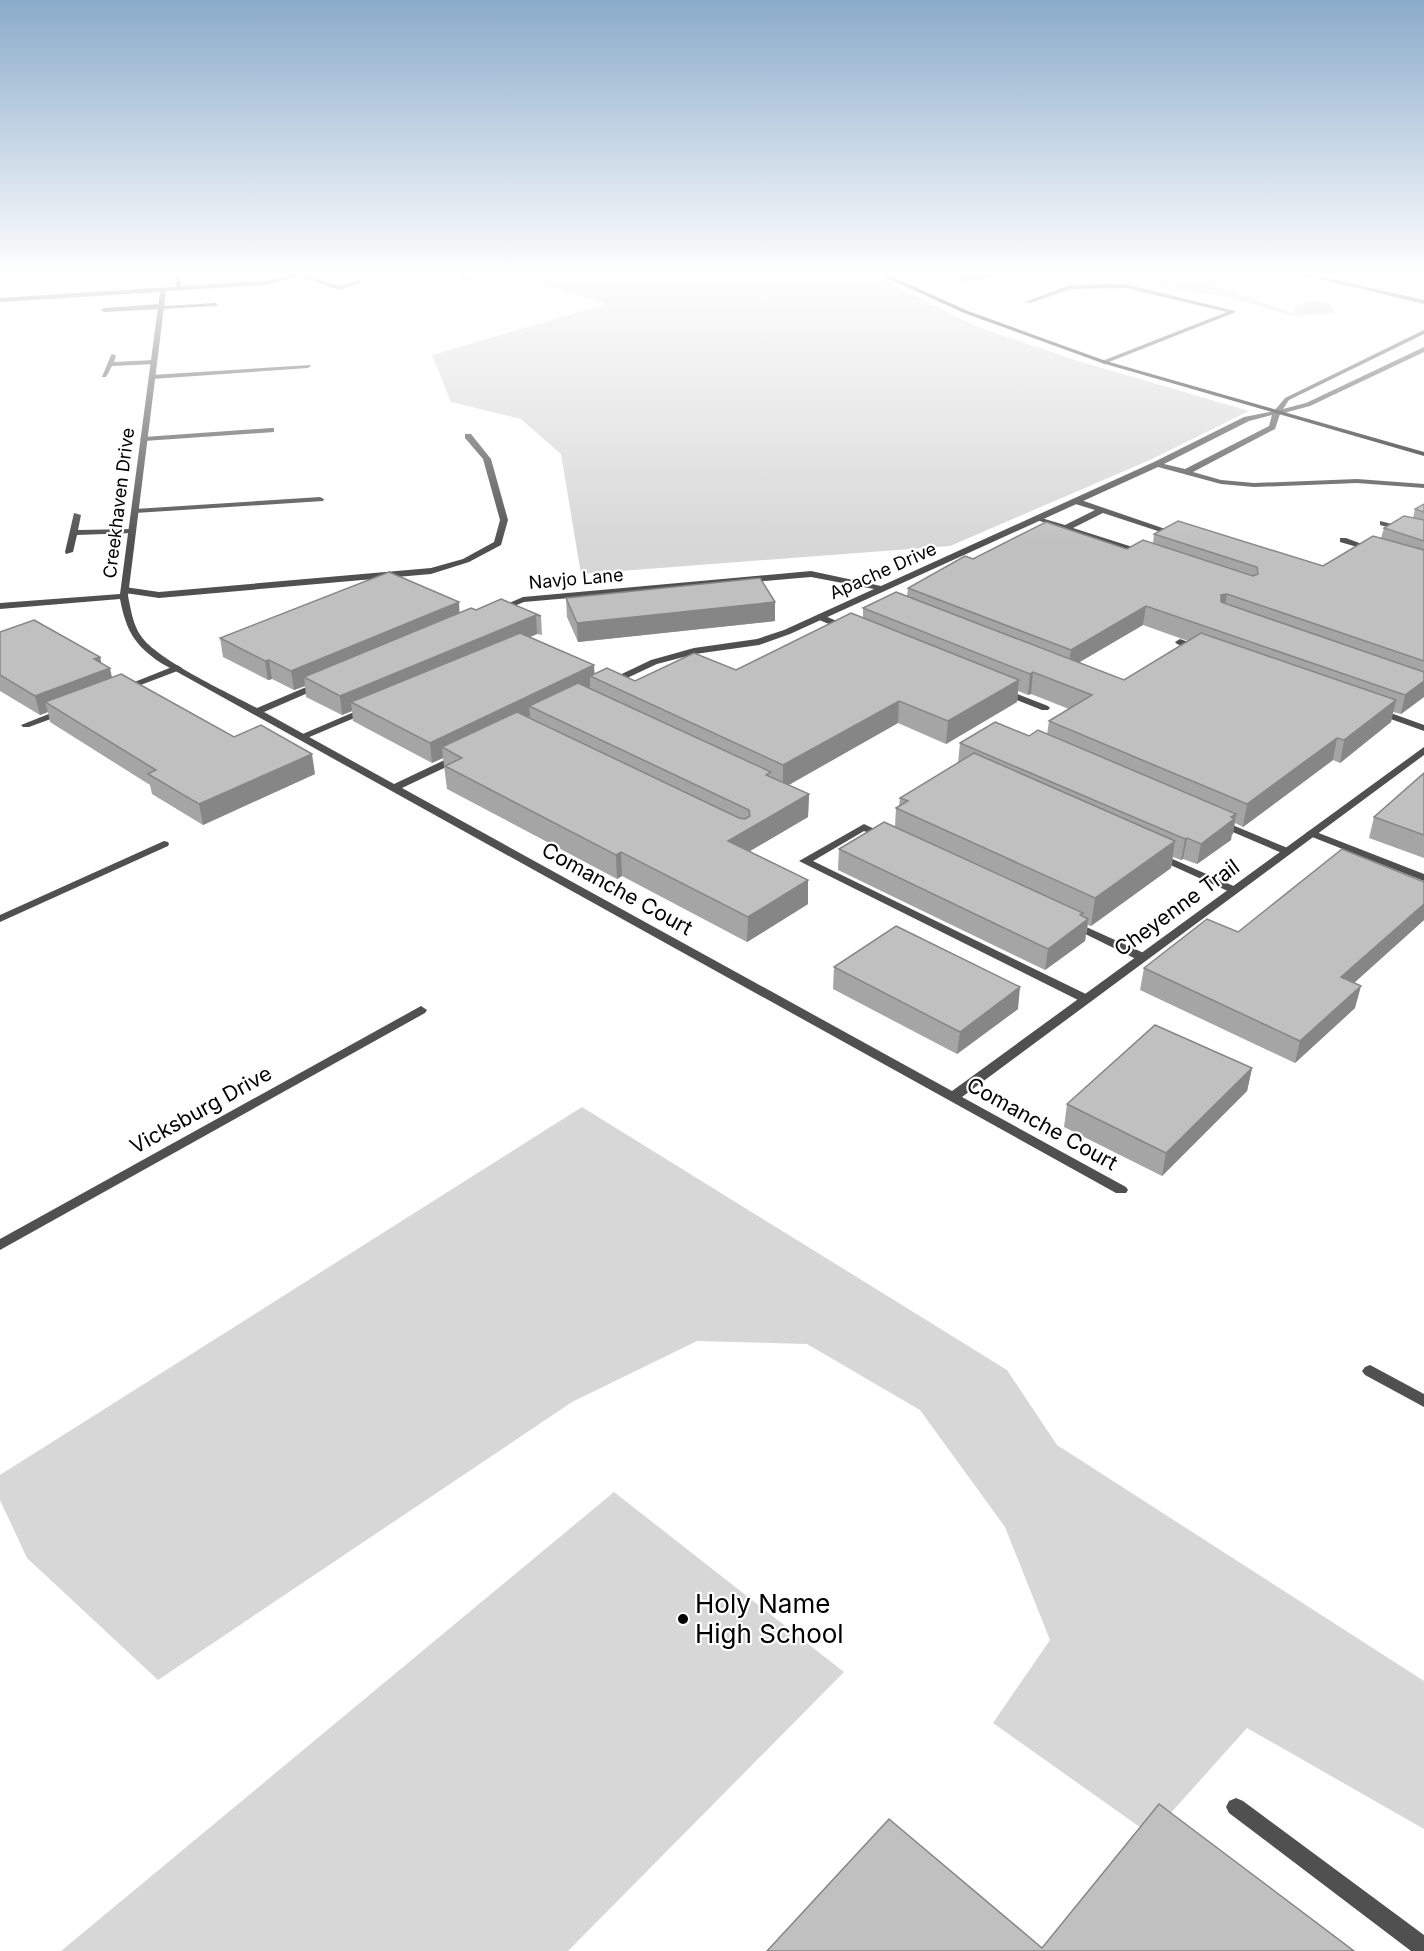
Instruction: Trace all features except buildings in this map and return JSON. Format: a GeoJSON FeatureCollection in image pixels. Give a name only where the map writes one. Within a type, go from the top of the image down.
{"type":"FeatureCollection","features":[{"type":"Feature","properties":{"kind":"main road"},"geometry":{"type":"LineString","coordinates":[[1111,364],[1424,454]]}},
{"type":"Feature","properties":{"kind":"street"},"geometry":{"type":"LineString","coordinates":[[104,376],[109,364]]}},
{"type":"Feature","properties":{"kind":"street","name":"Creekhaven Drive"},"geometry":{"type":"LineString","coordinates":[[0,606],[124,593],[154,364]]}},
{"type":"Feature","properties":{"kind":"street"},"geometry":{"type":"LineString","coordinates":[[1186,472],[1272,427],[1277,412],[1287,399],[1358,364]]}},
{"type":"Feature","properties":{"kind":"street","name":"Apache Drive"},"geometry":{"type":"LineString","coordinates":[[600,688],[654,662],[694,651],[759,642],[884,589],[1038,519],[1247,420],[1308,405],[1393,364]]}},
{"type":"Feature","properties":{"kind":"street"},"geometry":{"type":"LineString","coordinates":[[152,377],[308,366]]}},
{"type":"Feature","properties":{"kind":"street"},"geometry":{"type":"LineString","coordinates":[[144,439],[271,430]]}},
{"type":"Feature","properties":{"kind":"street"},"geometry":{"type":"LineString","coordinates":[[124,593],[159,595],[431,571],[458,565],[482,555],[498,543],[504,520],[487,459],[468,436]]}},
{"type":"Feature","properties":{"kind":"street"},"geometry":{"type":"LineString","coordinates":[[1157,464],[1221,482],[1254,485],[1358,482],[1424,486]]}},
{"type":"Feature","properties":{"kind":"street"},"geometry":{"type":"LineString","coordinates":[[135,511],[320,499]]}},
{"type":"Feature","properties":{"kind":"street"},"geometry":{"type":"LineString","coordinates":[[1075,501],[1190,538]]}},
{"type":"Feature","properties":{"kind":"street"},"geometry":{"type":"LineString","coordinates":[[1066,528],[1102,510]]}},
{"type":"Feature","properties":{"kind":"street"},"geometry":{"type":"LineString","coordinates":[[69,552],[77,515]]}},
{"type":"Feature","properties":{"kind":"street"},"geometry":{"type":"LineString","coordinates":[[1038,519],[1153,556]]}},
{"type":"Feature","properties":{"kind":"street"},"geometry":{"type":"LineString","coordinates":[[1383,524],[1424,536]]}},
{"type":"Feature","properties":{"kind":"street"},"geometry":{"type":"LineString","coordinates":[[73,533],[132,531]]}},
{"type":"Feature","properties":{"kind":"street"},"geometry":{"type":"LineString","coordinates":[[1343,540],[1383,553]]}},
{"type":"Feature","properties":{"kind":"street","name":"Navjo Lane"},"geometry":{"type":"LineString","coordinates":[[491,613],[523,600],[812,574],[884,589]]}},
{"type":"Feature","properties":{"kind":"street","name":"Comanche Court"},"geometry":{"type":"LineString","coordinates":[[124,593],[128,623],[138,641],[154,655],[1121,1190]]}},
{"type":"Feature","properties":{"kind":"street"},"geometry":{"type":"LineString","coordinates":[[867,596],[878,601]]}},
{"type":"Feature","properties":{"kind":"street"},"geometry":{"type":"LineString","coordinates":[[820,617],[852,630]]}},
{"type":"Feature","properties":{"kind":"street"},"geometry":{"type":"LineString","coordinates":[[1180,642],[1213,653]]}},
{"type":"Feature","properties":{"kind":"street"},"geometry":{"type":"LineString","coordinates":[[112,693],[177,668]]}},
{"type":"Feature","properties":{"kind":"street"},"geometry":{"type":"LineString","coordinates":[[256,712],[330,681]]}},
{"type":"Feature","properties":{"kind":"street"},"geometry":{"type":"LineString","coordinates":[[991,687],[1045,708]]}},
{"type":"Feature","properties":{"kind":"street"},"geometry":{"type":"LineString","coordinates":[[303,736],[377,705]]}},
{"type":"Feature","properties":{"kind":"street"},"geometry":{"type":"LineString","coordinates":[[1368,708],[1424,728]]}},
{"type":"Feature","properties":{"kind":"street"},"geometry":{"type":"LineString","coordinates":[[26,725],[69,709]]}},
{"type":"Feature","properties":{"kind":"street","name":"Cheyenne Trail"},"geometry":{"type":"LineString","coordinates":[[953,1097],[1424,750]]}},
{"type":"Feature","properties":{"kind":"street"},"geometry":{"type":"LineString","coordinates":[[393,788],[466,753]]}},
{"type":"Feature","properties":{"kind":"street"},"geometry":{"type":"LineString","coordinates":[[1211,819],[1286,851]]}},
{"type":"Feature","properties":{"kind":"street"},"geometry":{"type":"LineString","coordinates":[[896,842],[864,826],[805,861],[1086,999]]}},
{"type":"Feature","properties":{"kind":"street"},"geometry":{"type":"LineString","coordinates":[[1311,833],[1424,878]]}},
{"type":"Feature","properties":{"kind":"street"},"geometry":{"type":"LineString","coordinates":[[0,919],[164,844]]}},
{"type":"Feature","properties":{"kind":"street"},"geometry":{"type":"LineString","coordinates":[[1147,851],[1234,890]]}},
{"type":"Feature","properties":{"kind":"street"},"geometry":{"type":"LineString","coordinates":[[1057,917],[1142,957]]}},
{"type":"Feature","properties":{"kind":"street","name":"Vicksburg Drive"},"geometry":{"type":"LineString","coordinates":[[0,1245],[421,1010]]}},
{"type":"Feature","properties":{"kind":"street"},"geometry":{"type":"LineString","coordinates":[[1370,1371],[1424,1401]]}},
{"type":"Feature","properties":{"kind":"street"},"geometry":{"type":"LineString","coordinates":[[1236,1807],[1424,1948]]}},
{"type":"Feature","properties":{"kind":"shaded area"},"geometry":{"type":"Polygon","coordinates":[[[436,364],[1089,364],[1249,411],[1150,460],[950,546],[581,574],[561,454],[521,419],[451,402],[436,364]]]}},
{"type":"Feature","properties":{"kind":"shaded area"},"geometry":{"type":"Polygon","coordinates":[[[582,1107],[1007,1370],[1057,1445],[1424,1681],[1424,1829],[1247,1728],[1151,1835],[993,1723],[1050,1640],[1005,1527],[920,1410],[807,1344],[697,1341],[572,1402],[158,1680],[27,1558],[0,1500],[0,1475],[582,1107]]]}},
{"type":"Feature","properties":{"kind":"shaded area"},"geometry":{"type":"Polygon","coordinates":[[[614,1492],[844,1672],[568,1951],[61,1951],[614,1492]]]}},
{"type":"Feature","properties":{"kind":"place","name":"Holy Name High School"},"geometry":{"type":"Point","coordinates":[683,1619]}}]}
